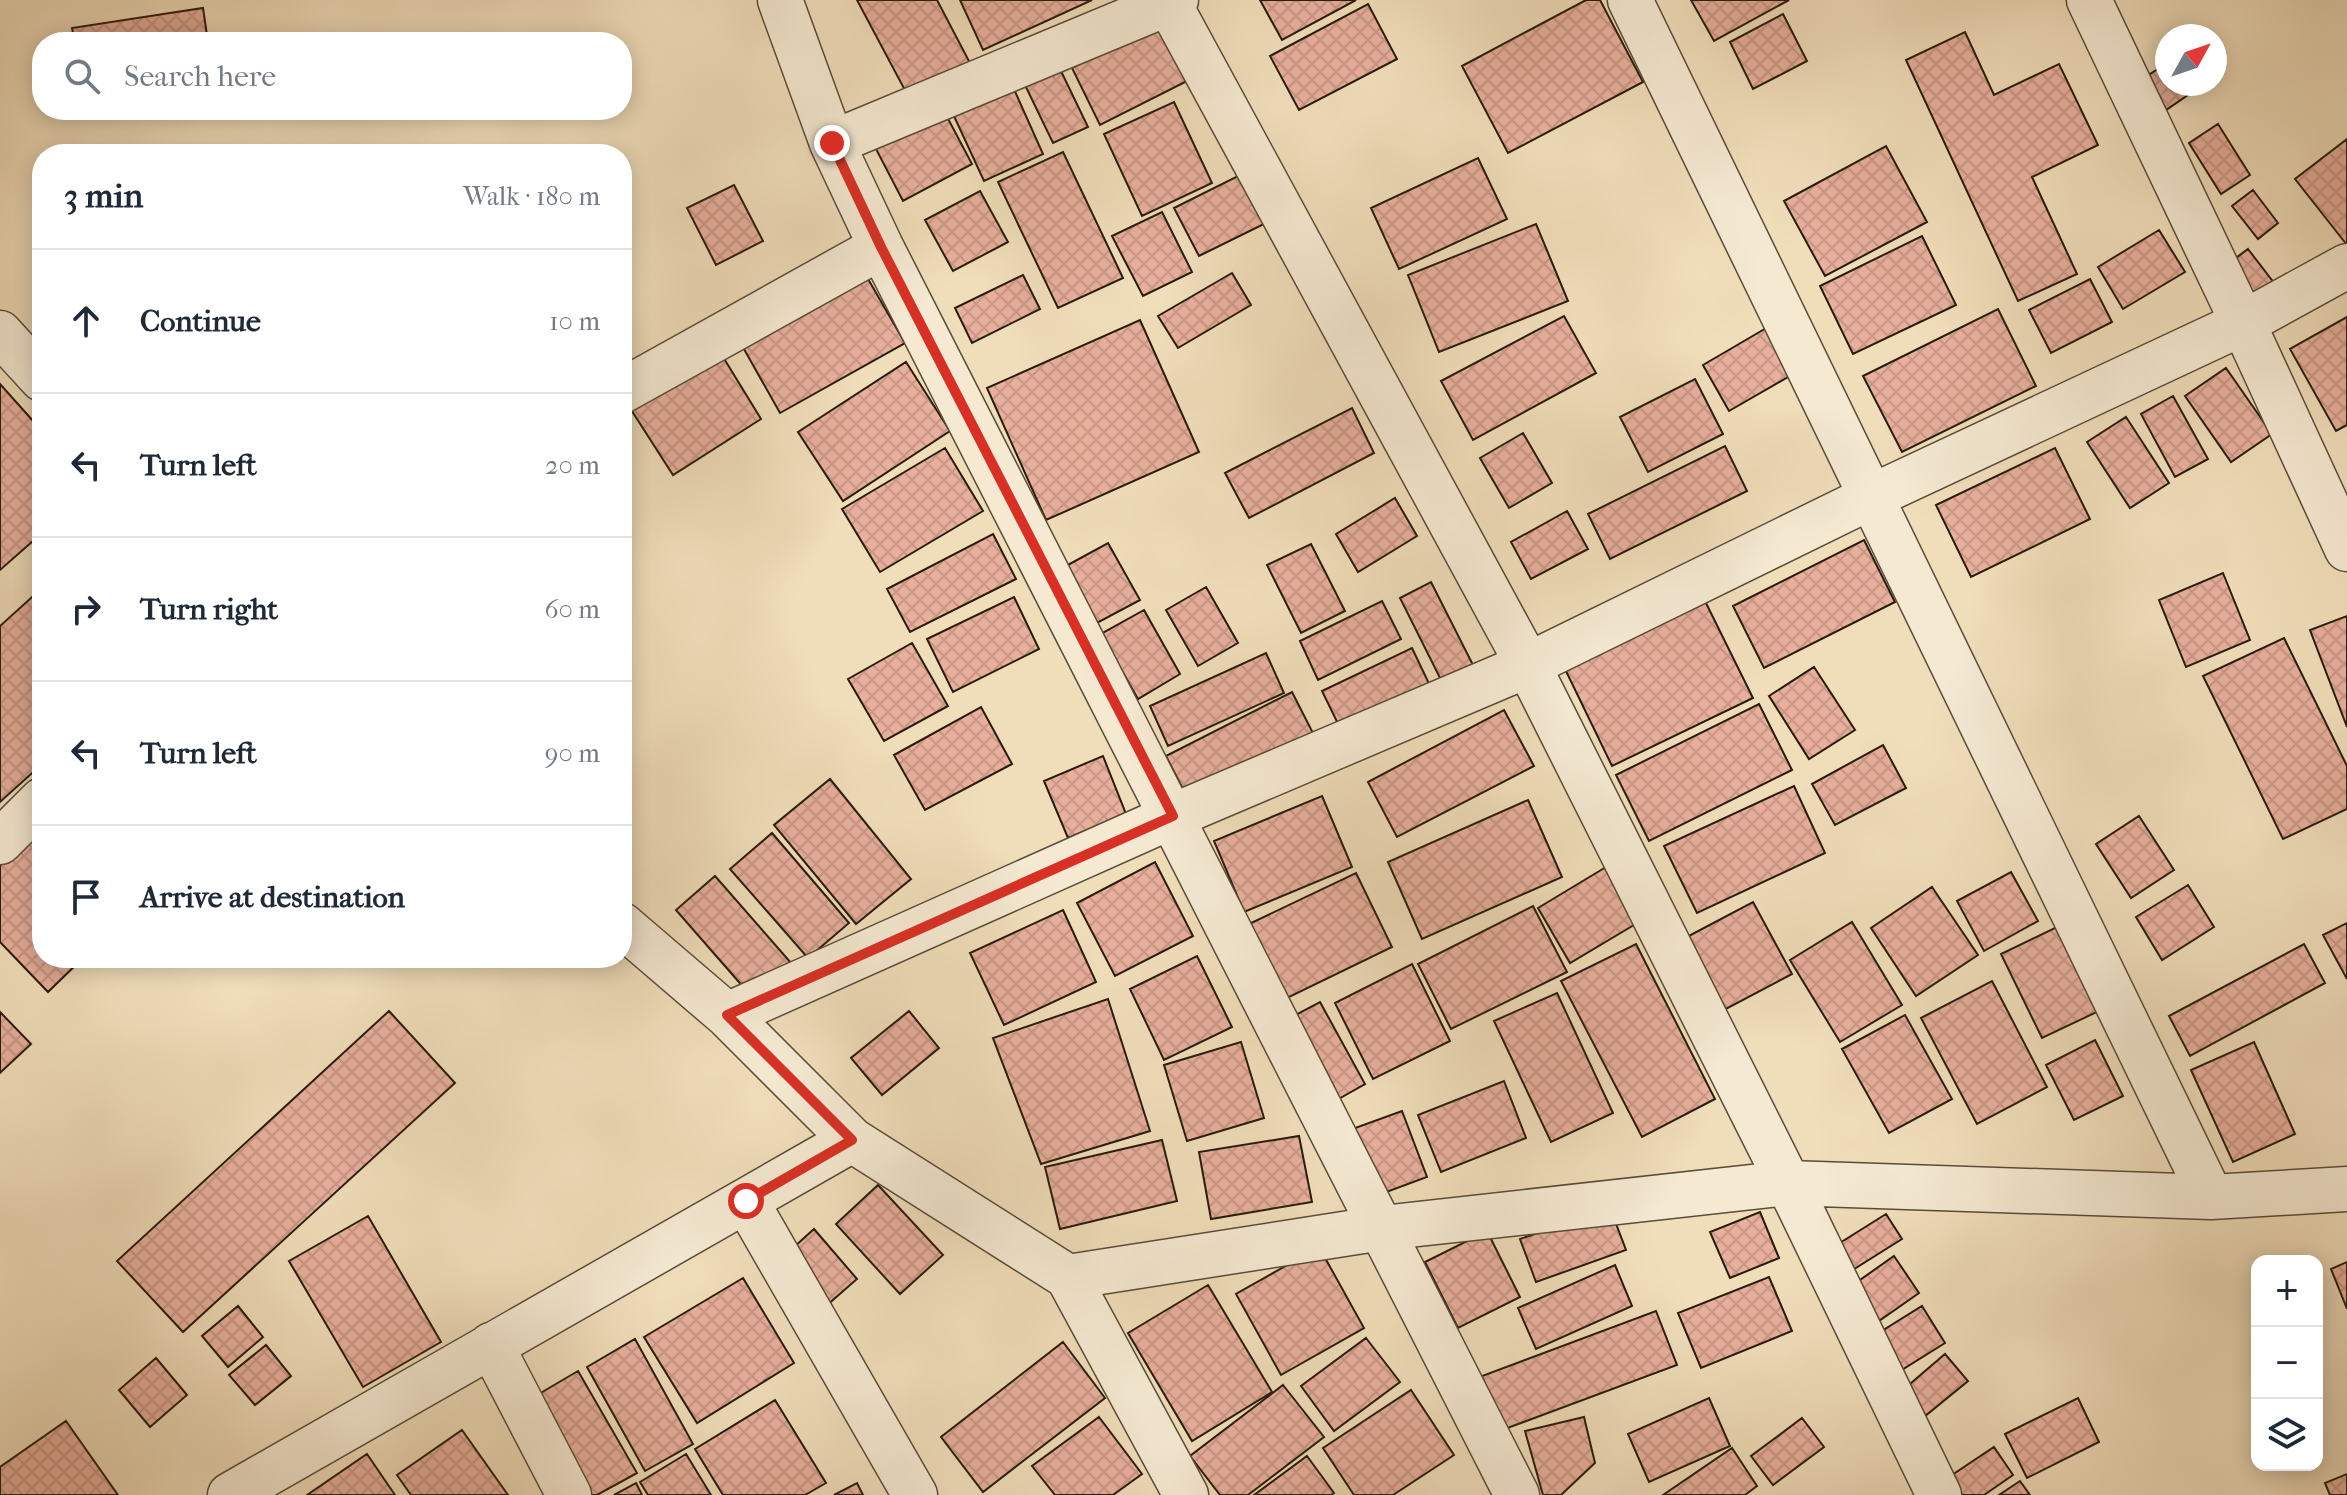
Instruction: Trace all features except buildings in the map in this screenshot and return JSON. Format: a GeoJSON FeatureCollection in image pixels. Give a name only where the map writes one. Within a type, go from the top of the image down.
{"type":"FeatureCollection","features":[{"type":"Feature","properties":{"kind":"street"},"geometry":{"type":"LineString","coordinates":[[780,0],[832,143],[881,247],[1517,1495]]}},
{"type":"Feature","properties":{"kind":"street"},"geometry":{"type":"LineString","coordinates":[[1630,0],[2211,1197]]}},
{"type":"Feature","properties":{"kind":"street"},"geometry":{"type":"LineString","coordinates":[[2089,0],[2347,549]]}},
{"type":"Feature","properties":{"kind":"street"},"geometry":{"type":"LineString","coordinates":[[832,143],[1170,1],[1528,665],[1788,1183],[1939,1495]]}},
{"type":"Feature","properties":{"kind":"street"},"geometry":{"type":"LineString","coordinates":[[632,385],[881,247]]}},
{"type":"Feature","properties":{"kind":"street"},"geometry":{"type":"LineString","coordinates":[[727,1015],[1173,816],[1528,665],[1873,496],[2243,323],[2347,266]]}},
{"type":"Feature","properties":{"kind":"street"},"geometry":{"type":"LineString","coordinates":[[0,333],[32,368]]}},
{"type":"Feature","properties":{"kind":"street"},"geometry":{"type":"LineString","coordinates":[[0,842],[32,810]]}},
{"type":"Feature","properties":{"kind":"street"},"geometry":{"type":"LineString","coordinates":[[632,934],[727,1015],[852,1140],[1068,1277],[1186,1495]]}},
{"type":"Feature","properties":{"kind":"street"},"geometry":{"type":"LineString","coordinates":[[230,1495],[852,1140]]}},
{"type":"Feature","properties":{"kind":"street"},"geometry":{"type":"LineString","coordinates":[[1068,1277],[1382,1228],[1788,1183],[2211,1197],[2347,1189]]}},
{"type":"Feature","properties":{"kind":"street"},"geometry":{"type":"LineString","coordinates":[[746,1201],[915,1495]]}},
{"type":"Feature","properties":{"kind":"street"},"geometry":{"type":"LineString","coordinates":[[491,1345],[569,1495]]}},
{"type":"Feature","properties":{"kind":"route"},"geometry":{"type":"LineString","coordinates":[[746,1201],[852,1140],[727,1015],[1173,816],[881,247],[832,143]]}}]}
